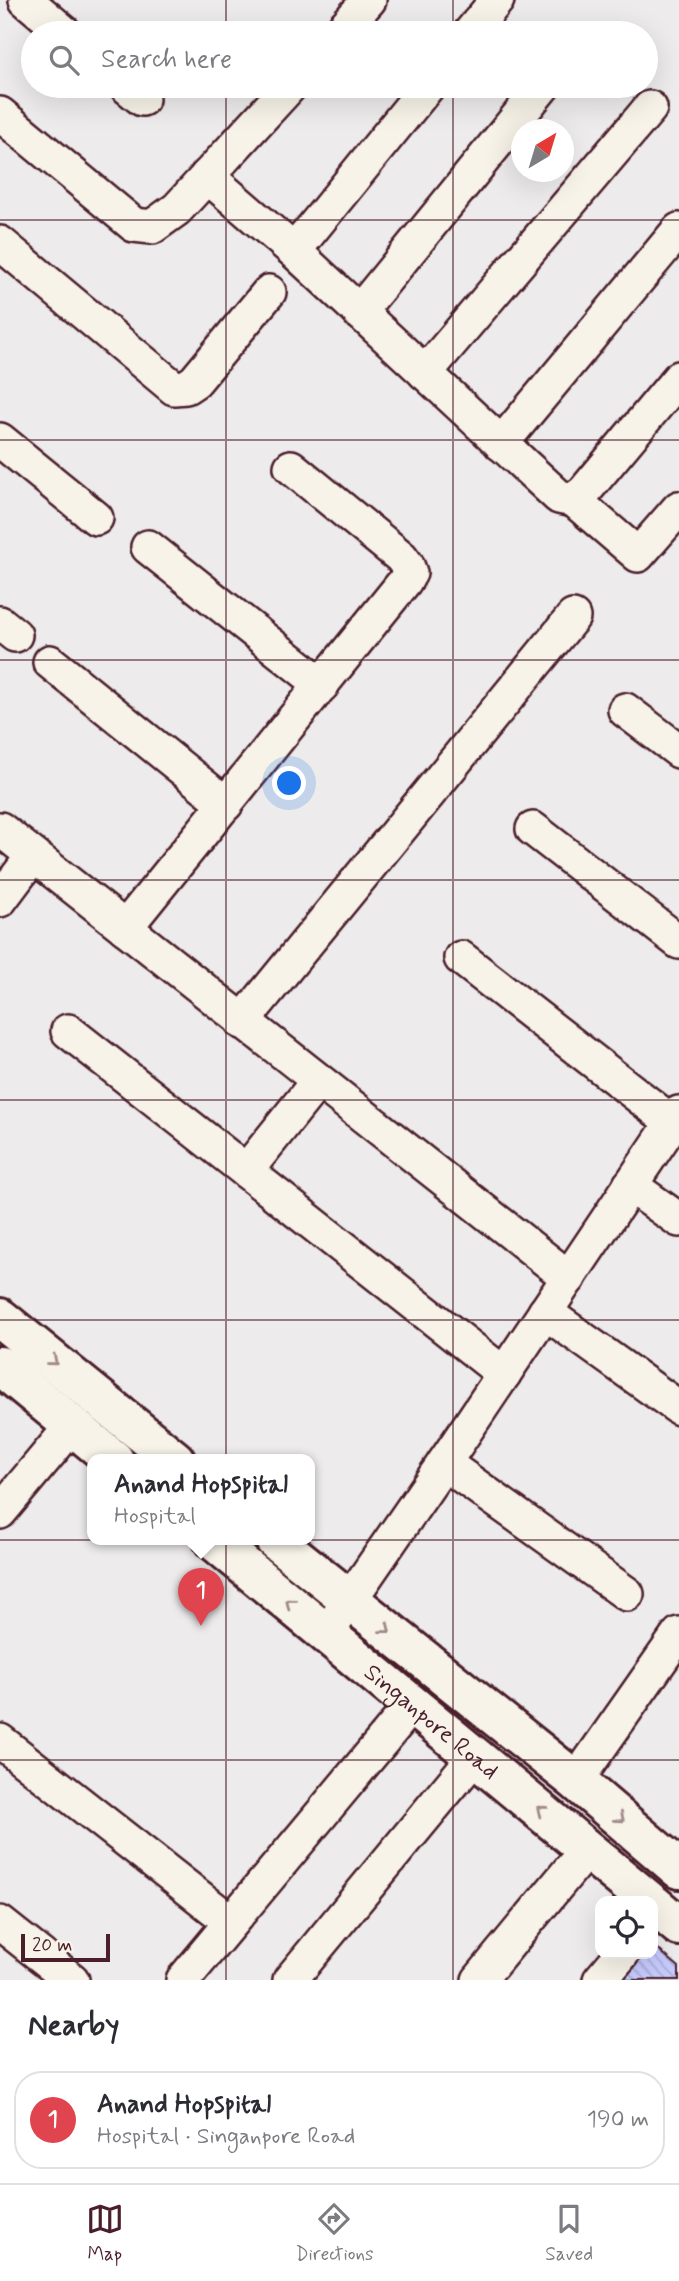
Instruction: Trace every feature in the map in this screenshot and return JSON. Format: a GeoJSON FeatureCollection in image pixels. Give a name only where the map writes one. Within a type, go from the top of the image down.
{"type":"FeatureCollection","features":[{"type":"Feature","properties":{"kind":"main road"},"geometry":{"type":"LineString","coordinates":[[0,1318],[168,1454]]}},
{"type":"Feature","properties":{"kind":"main road"},"geometry":{"type":"LineString","coordinates":[[0,1366],[107,1454]]}},
{"type":"Feature","properties":{"kind":"main road","name":"Singanpore Road"},"geometry":{"type":"LineString","coordinates":[[219,1545],[588,1848],[659,1912]]}},
{"type":"Feature","properties":{"kind":"main road","name":"Singanpore Road"},"geometry":{"type":"LineString","coordinates":[[281,1545],[576,1781],[679,1869]]}},
{"type":"Feature","properties":{"kind":"street"},"geometry":{"type":"LineString","coordinates":[[26,0],[51,21]]}},
{"type":"Feature","properties":{"kind":"street"},"geometry":{"type":"LineString","coordinates":[[350,21],[369,0]]}},
{"type":"Feature","properties":{"kind":"street"},"geometry":{"type":"LineString","coordinates":[[480,21],[497,0]]}},
{"type":"Feature","properties":{"kind":"street"},"geometry":{"type":"LineString","coordinates":[[0,114],[134,225],[152,227],[177,209],[279,98]]}},
{"type":"Feature","properties":{"kind":"street"},"geometry":{"type":"LineString","coordinates":[[294,251],[418,98]]}},
{"type":"Feature","properties":{"kind":"street"},"geometry":{"type":"LineString","coordinates":[[359,312],[533,98]]}},
{"type":"Feature","properties":{"kind":"street"},"geometry":{"type":"LineString","coordinates":[[425,373],[650,108]]}},
{"type":"Feature","properties":{"kind":"street"},"geometry":{"type":"LineString","coordinates":[[207,177],[294,251],[559,498],[574,500],[638,555],[679,508]]}},
{"type":"Feature","properties":{"kind":"street"},"geometry":{"type":"LineString","coordinates":[[501,444],[679,230]]}},
{"type":"Feature","properties":{"kind":"street"},"geometry":{"type":"LineString","coordinates":[[0,243],[174,388],[186,387],[195,381],[269,292]]}},
{"type":"Feature","properties":{"kind":"street"},"geometry":{"type":"LineString","coordinates":[[574,500],[584,492],[679,377]]}},
{"type":"Feature","properties":{"kind":"street"},"geometry":{"type":"LineString","coordinates":[[0,440],[96,518]]}},
{"type":"Feature","properties":{"kind":"street"},"geometry":{"type":"LineString","coordinates":[[125,928],[410,573],[401,558],[291,467]]}},
{"type":"Feature","properties":{"kind":"street"},"geometry":{"type":"LineString","coordinates":[[148,547],[322,685]]}},
{"type":"Feature","properties":{"kind":"street"},"geometry":{"type":"LineString","coordinates":[[242,1021],[573,617]]}},
{"type":"Feature","properties":{"kind":"street"},"geometry":{"type":"LineString","coordinates":[[50,662],[226,804]]}},
{"type":"Feature","properties":{"kind":"street"},"geometry":{"type":"LineString","coordinates":[[625,710],[679,751]]}},
{"type":"Feature","properties":{"kind":"street"},"geometry":{"type":"LineString","coordinates":[[0,829],[569,1278]]}},
{"type":"Feature","properties":{"kind":"street"},"geometry":{"type":"LineString","coordinates":[[533,830],[679,942]]}},
{"type":"Feature","properties":{"kind":"street"},"geometry":{"type":"LineString","coordinates":[[0,900],[33,856]]}},
{"type":"Feature","properties":{"kind":"street"},"geometry":{"type":"LineString","coordinates":[[327,1633],[676,1118],[461,958]]}},
{"type":"Feature","properties":{"kind":"street"},"geometry":{"type":"LineString","coordinates":[[68,1031],[504,1374]]}},
{"type":"Feature","properties":{"kind":"street"},"geometry":{"type":"LineString","coordinates":[[246,1171],[318,1081]]}},
{"type":"Feature","properties":{"kind":"street"},"geometry":{"type":"LineString","coordinates":[[630,1185],[679,1220]]}},
{"type":"Feature","properties":{"kind":"street"},"geometry":{"type":"LineString","coordinates":[[545,1312],[679,1408]]}},
{"type":"Feature","properties":{"kind":"street"},"geometry":{"type":"LineString","coordinates":[[0,1512],[72,1426]]}},
{"type":"Feature","properties":{"kind":"street"},"geometry":{"type":"LineString","coordinates":[[444,1463],[627,1594]]}},
{"type":"Feature","properties":{"kind":"street"},"geometry":{"type":"LineString","coordinates":[[576,1781],[679,1634]]}},
{"type":"Feature","properties":{"kind":"street"},"geometry":{"type":"LineString","coordinates":[[183,1980],[413,1704]]}},
{"type":"Feature","properties":{"kind":"street"},"geometry":{"type":"LineString","coordinates":[[0,1741],[231,1922]]}},
{"type":"Feature","properties":{"kind":"street"},"geometry":{"type":"LineString","coordinates":[[290,1980],[475,1756]]}},
{"type":"Feature","properties":{"kind":"street"},"geometry":{"type":"LineString","coordinates":[[479,1980],[588,1848]]}},
{"type":"Feature","properties":{"kind":"street"},"geometry":{"type":"LineString","coordinates":[[0,1923],[72,1980]]}},
{"type":"Feature","properties":{"kind":"street"},"geometry":{"type":"LineString","coordinates":[[600,1980],[618,1959]]}},
{"type":"Feature","properties":{"kind":"building"},"geometry":{"type":"Polygon","coordinates":[[[658,1949],[679,1967],[679,1980],[619,1980],[636,1959],[658,1959],[658,1949]]]}},
{"type":"Feature","properties":{"kind":"place","name":"Anand Hopspital"},"geometry":{"type":"Point","coordinates":[201,1626]}}]}
